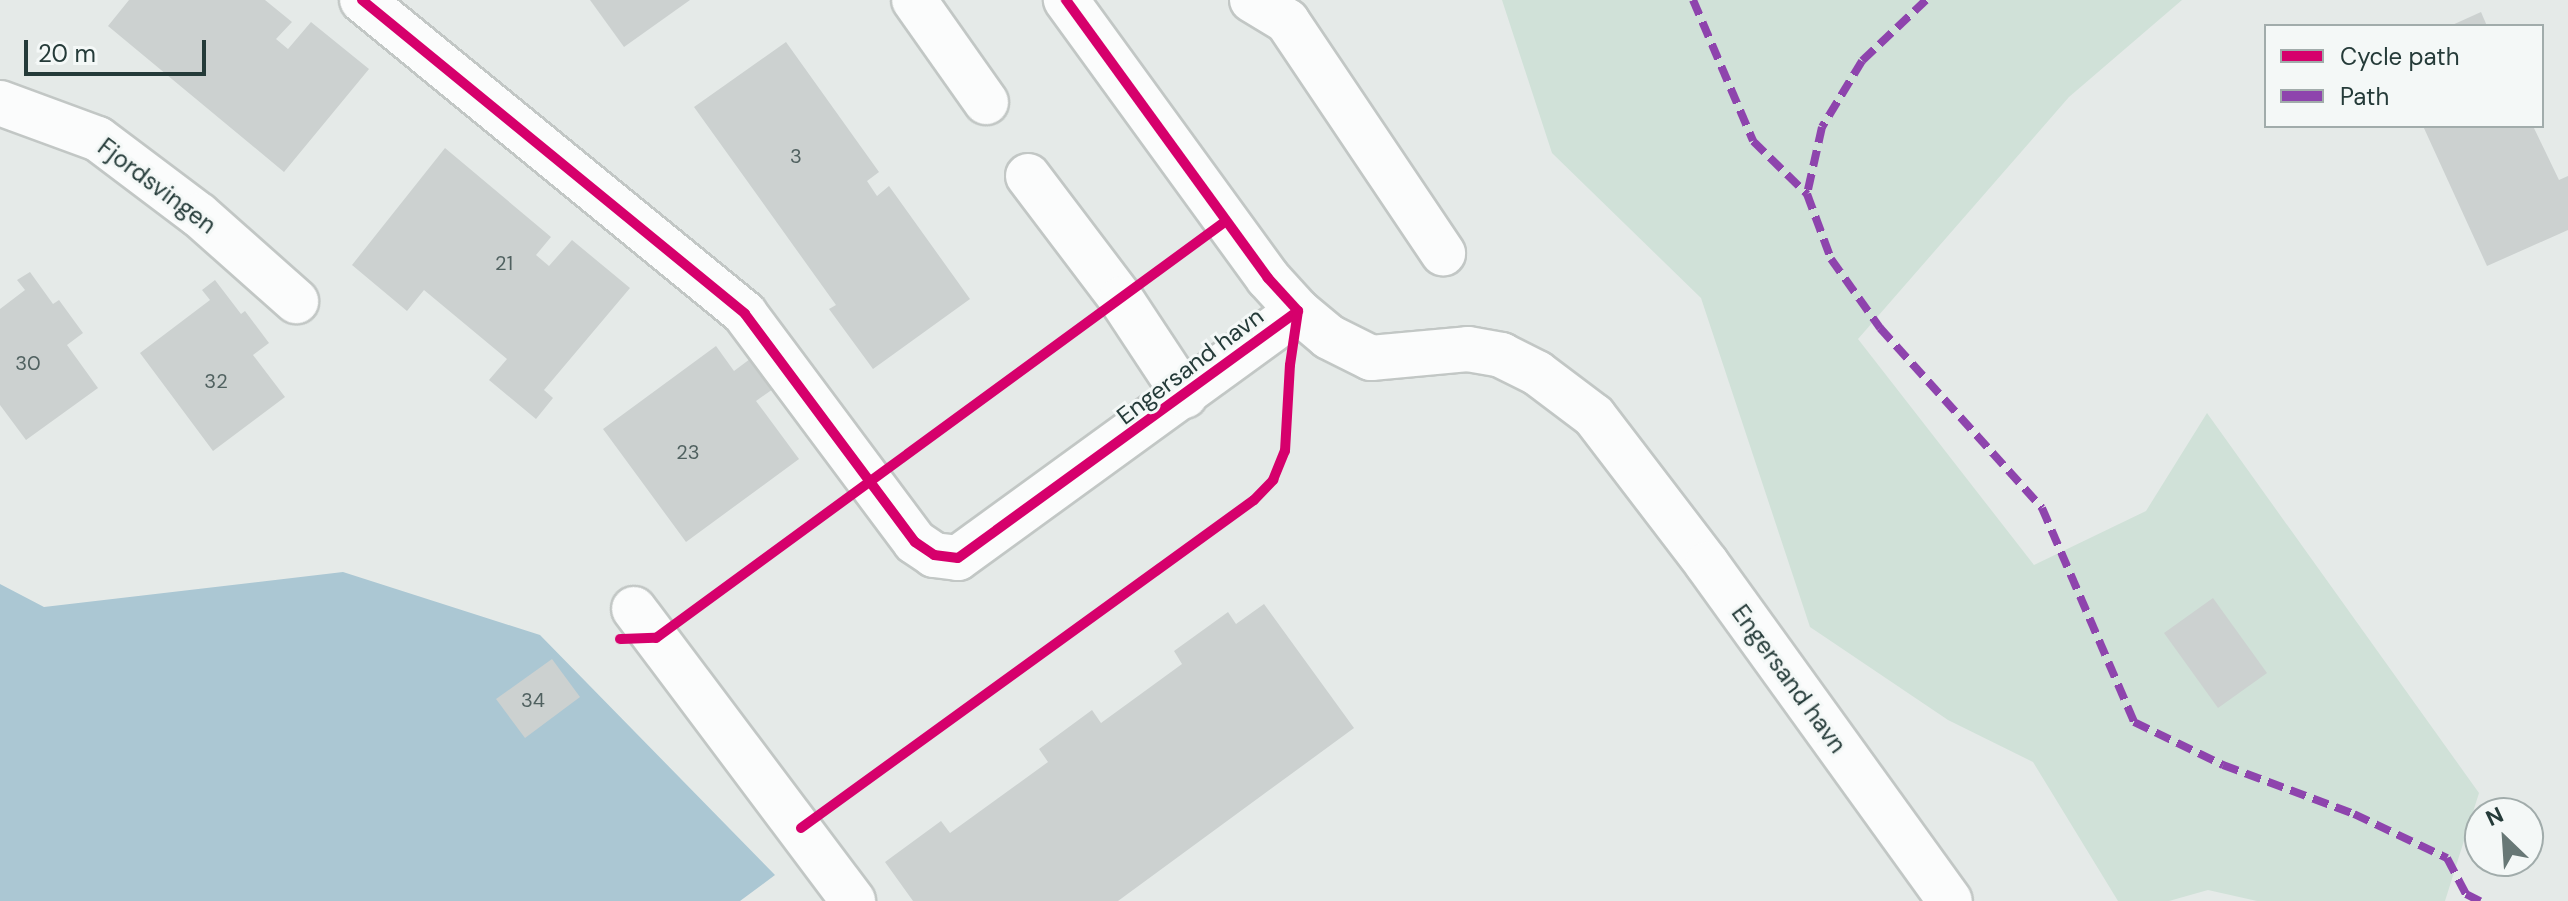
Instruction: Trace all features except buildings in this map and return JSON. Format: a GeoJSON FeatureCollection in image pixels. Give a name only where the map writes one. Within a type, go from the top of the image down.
{"type":"FeatureCollection","features":[{"type":"Feature","properties":{"kind":"street","name":"Engersand havn"},"geometry":{"type":"LineString","coordinates":[[362,0],[745,314],[915,542],[943,558],[968,553],[1298,311]]}},
{"type":"Feature","properties":{"kind":"street"},"geometry":{"type":"LineString","coordinates":[[914,0],[986,102]]}},
{"type":"Feature","properties":{"kind":"street","name":"Engersand havn"},"geometry":{"type":"LineString","coordinates":[[1066,0],[1268,278],[1298,311],[1329,337],[1371,358],[1468,349],[1501,355],[1537,373],[1594,416],[1707,564],[1950,901]]}},
{"type":"Feature","properties":{"kind":"street"},"geometry":{"type":"LineString","coordinates":[[1252,0],[1287,21],[1443,253]]}},
{"type":"Feature","properties":{"kind":"street","name":"Fjordsvingen"},"geometry":{"type":"LineString","coordinates":[[0,103],[98,139],[199,215],[296,301]]}},
{"type":"Feature","properties":{"kind":"street"},"geometry":{"type":"LineString","coordinates":[[1028,176],[1121,299],[1185,396]]}},
{"type":"Feature","properties":{"kind":"street"},"geometry":{"type":"LineString","coordinates":[[634,609],[853,901]]}},
{"type":"Feature","properties":{"kind":"shaded area"},"geometry":{"type":"Polygon","coordinates":[[[1502,0],[2182,0],[2069,97],[1858,339],[2034,565],[2146,511],[2207,413],[2479,793],[2478,797],[2464,797],[2464,841],[2445,901],[2257,901],[2208,890],[2169,901],[2118,901],[2033,762],[1948,720],[1810,627],[1701,298],[1552,153],[1502,0]]]}},
{"type":"Feature","properties":{"kind":"water"},"geometry":{"type":"Polygon","coordinates":[[[343,572],[540,635],[775,875],[740,901],[0,901],[0,584],[44,607],[343,572]]]}},
{"type":"Feature","properties":{"kind":"marked path"},"geometry":{"type":"LineString","coordinates":[[1693,0],[1753,141],[1807,194]]}},
{"type":"Feature","properties":{"kind":"marked path"},"geometry":{"type":"LineString","coordinates":[[1926,0],[1862,61],[1822,127],[1807,194],[1831,259],[1880,328],[2042,508],[2134,722],[2223,765],[2354,814],[2447,858],[2466,894],[2480,901]]}},
{"type":"Feature","properties":{"kind":"cycle path"},"geometry":{"type":"LineString","coordinates":[[362,0],[745,314],[915,542],[934,555],[958,558],[1298,311],[1268,278],[1066,0]]}},
{"type":"Feature","properties":{"kind":"cycle path"},"geometry":{"type":"LineString","coordinates":[[620,639],[656,638],[1226,221]]}},
{"type":"Feature","properties":{"kind":"cycle path"},"geometry":{"type":"LineString","coordinates":[[801,828],[1254,500],[1273,480],[1285,451],[1290,365],[1298,311]]}}]}
